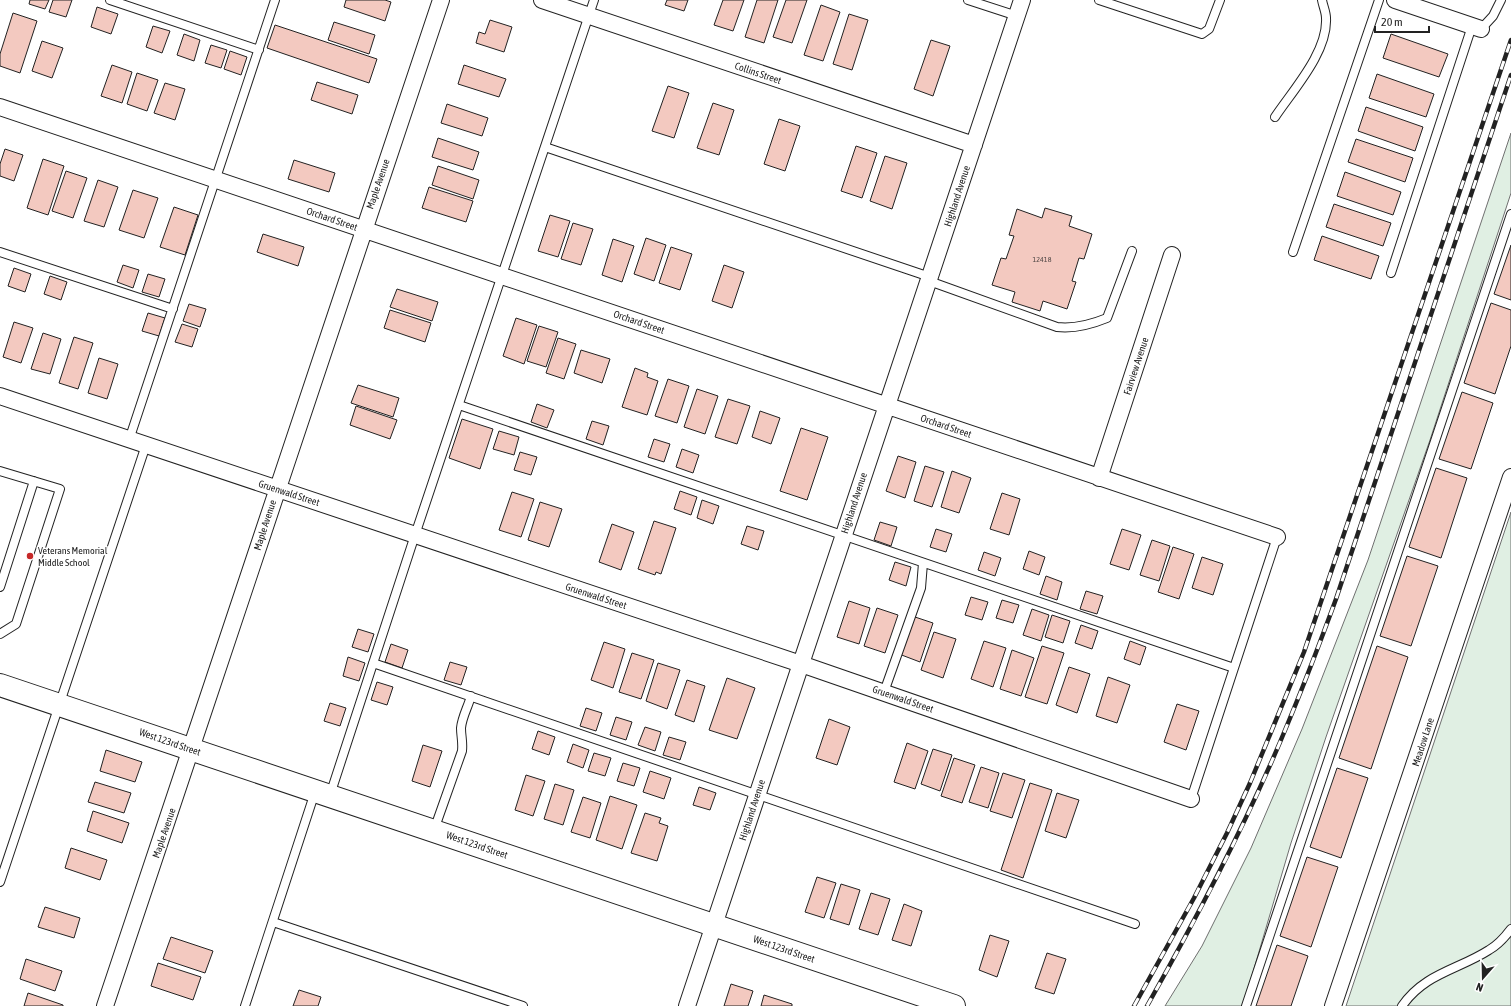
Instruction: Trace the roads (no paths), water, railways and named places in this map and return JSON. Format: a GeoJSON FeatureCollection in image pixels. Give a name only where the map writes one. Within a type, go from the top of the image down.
{"type":"FeatureCollection","features":[{"type":"Feature","properties":{"kind":"street","name":"Maple Avenue"},"geometry":{"type":"LineString","coordinates":[[105,1006],[192,750],[276,489],[441,0]]}},
{"type":"Feature","properties":{"kind":"street","name":"Collins Street"},"geometry":{"type":"LineString","coordinates":[[542,0],[974,145]]}},
{"type":"Feature","properties":{"kind":"street","name":"Highland Avenue"},"geometry":{"type":"LineString","coordinates":[[687,1006],[1022,0]]}},
{"type":"Feature","properties":{"kind":"street"},"geometry":{"type":"LineString","coordinates":[[1395,0],[1476,28]]}},
{"type":"Feature","properties":{"kind":"street","name":"Orchard Street"},"geometry":{"type":"LineString","coordinates":[[0,107],[1277,538]]}},
{"type":"Feature","properties":{"kind":"street","name":"Fairview Avenue"},"geometry":{"type":"LineString","coordinates":[[1099,478],[1172,255]]}},
{"type":"Feature","properties":{"kind":"street","name":"Gruenwald Street"},"geometry":{"type":"LineString","coordinates":[[0,396],[884,692],[1191,799]]}},
{"type":"Feature","properties":{"kind":"street","name":"Meadow Lane"},"geometry":{"type":"LineString","coordinates":[[1333,1006],[1511,477]]}},
{"type":"Feature","properties":{"kind":"street","name":"West 123rd Street"},"geometry":{"type":"LineString","coordinates":[[0,685],[954,1006]]}},
{"type":"Feature","properties":{"kind":"lane"},"geometry":{"type":"LineString","coordinates":[[110,0],[259,50]]}},
{"type":"Feature","properties":{"kind":"lane"},"geometry":{"type":"LineString","coordinates":[[129,440],[275,0]]}},
{"type":"Feature","properties":{"kind":"lane"},"geometry":{"type":"LineString","coordinates":[[245,1006],[273,922],[373,663],[594,0]]}},
{"type":"Feature","properties":{"kind":"lane"},"geometry":{"type":"LineString","coordinates":[[968,0],[1017,16]]}},
{"type":"Feature","properties":{"kind":"lane"},"geometry":{"type":"LineString","coordinates":[[1099,0],[1202,34],[1210,29],[1220,0]]}},
{"type":"Feature","properties":{"kind":"lane"},"geometry":{"type":"LineString","coordinates":[[1275,117],[1312,64],[1324,34],[1326,18],[1322,0]]}},
{"type":"Feature","properties":{"kind":"lane"},"geometry":{"type":"LineString","coordinates":[[1293,252],[1379,0]]}},
{"type":"Feature","properties":{"kind":"lane"},"geometry":{"type":"LineString","coordinates":[[1391,273],[1476,28],[1493,16],[1501,0]]}},
{"type":"Feature","properties":{"kind":"lane"},"geometry":{"type":"LineString","coordinates":[[545,147],[929,279],[1057,327],[1070,328],[1089,325],[1107,318],[1132,251]]}},
{"type":"Feature","properties":{"kind":"lane"},"geometry":{"type":"LineString","coordinates":[[1246,1006],[1511,214]]}},
{"type":"Feature","properties":{"kind":"lane"},"geometry":{"type":"LineString","coordinates":[[0,252],[172,309]]}},
{"type":"Feature","properties":{"kind":"lane"},"geometry":{"type":"LineString","coordinates":[[459,405],[1234,668]]}},
{"type":"Feature","properties":{"kind":"lane"},"geometry":{"type":"LineString","coordinates":[[0,882],[146,445]]}},
{"type":"Feature","properties":{"kind":"lane"},"geometry":{"type":"LineString","coordinates":[[0,471],[60,489],[16,624],[0,634]]}},
{"type":"Feature","properties":{"kind":"lane"},"geometry":{"type":"LineString","coordinates":[[0,587],[34,481]]}},
{"type":"Feature","properties":{"kind":"lane"},"geometry":{"type":"LineString","coordinates":[[1191,799],[1277,538]]}},
{"type":"Feature","properties":{"kind":"lane"},"geometry":{"type":"LineString","coordinates":[[884,692],[920,588],[923,563]]}},
{"type":"Feature","properties":{"kind":"lane"},"geometry":{"type":"LineString","coordinates":[[373,663],[1135,924]]}},
{"type":"Feature","properties":{"kind":"lane"},"geometry":{"type":"LineString","coordinates":[[434,831],[462,751],[462,721],[471,696]]}},
{"type":"Feature","properties":{"kind":"lane"},"geometry":{"type":"LineString","coordinates":[[273,922],[523,1006]]}},
{"type":"Feature","properties":{"kind":"lane"},"geometry":{"type":"LineString","coordinates":[[1402,1006],[1420,986],[1438,974],[1490,950],[1501,941],[1511,929]]}},
{"type":"Feature","properties":{"kind":"railway"},"geometry":{"type":"LineString","coordinates":[[1134,1006],[1194,898],[1227,833],[1250,783],[1304,652],[1511,40]]}},
{"type":"Feature","properties":{"kind":"railway"},"geometry":{"type":"LineString","coordinates":[[1147,1006],[1204,902],[1240,831],[1273,760],[1307,677],[1336,599],[1511,75]]}},
{"type":"Feature","properties":{"kind":"place","name":"Veterans Memorial Middle School"},"geometry":{"type":"Point","coordinates":[30,556]}}]}
